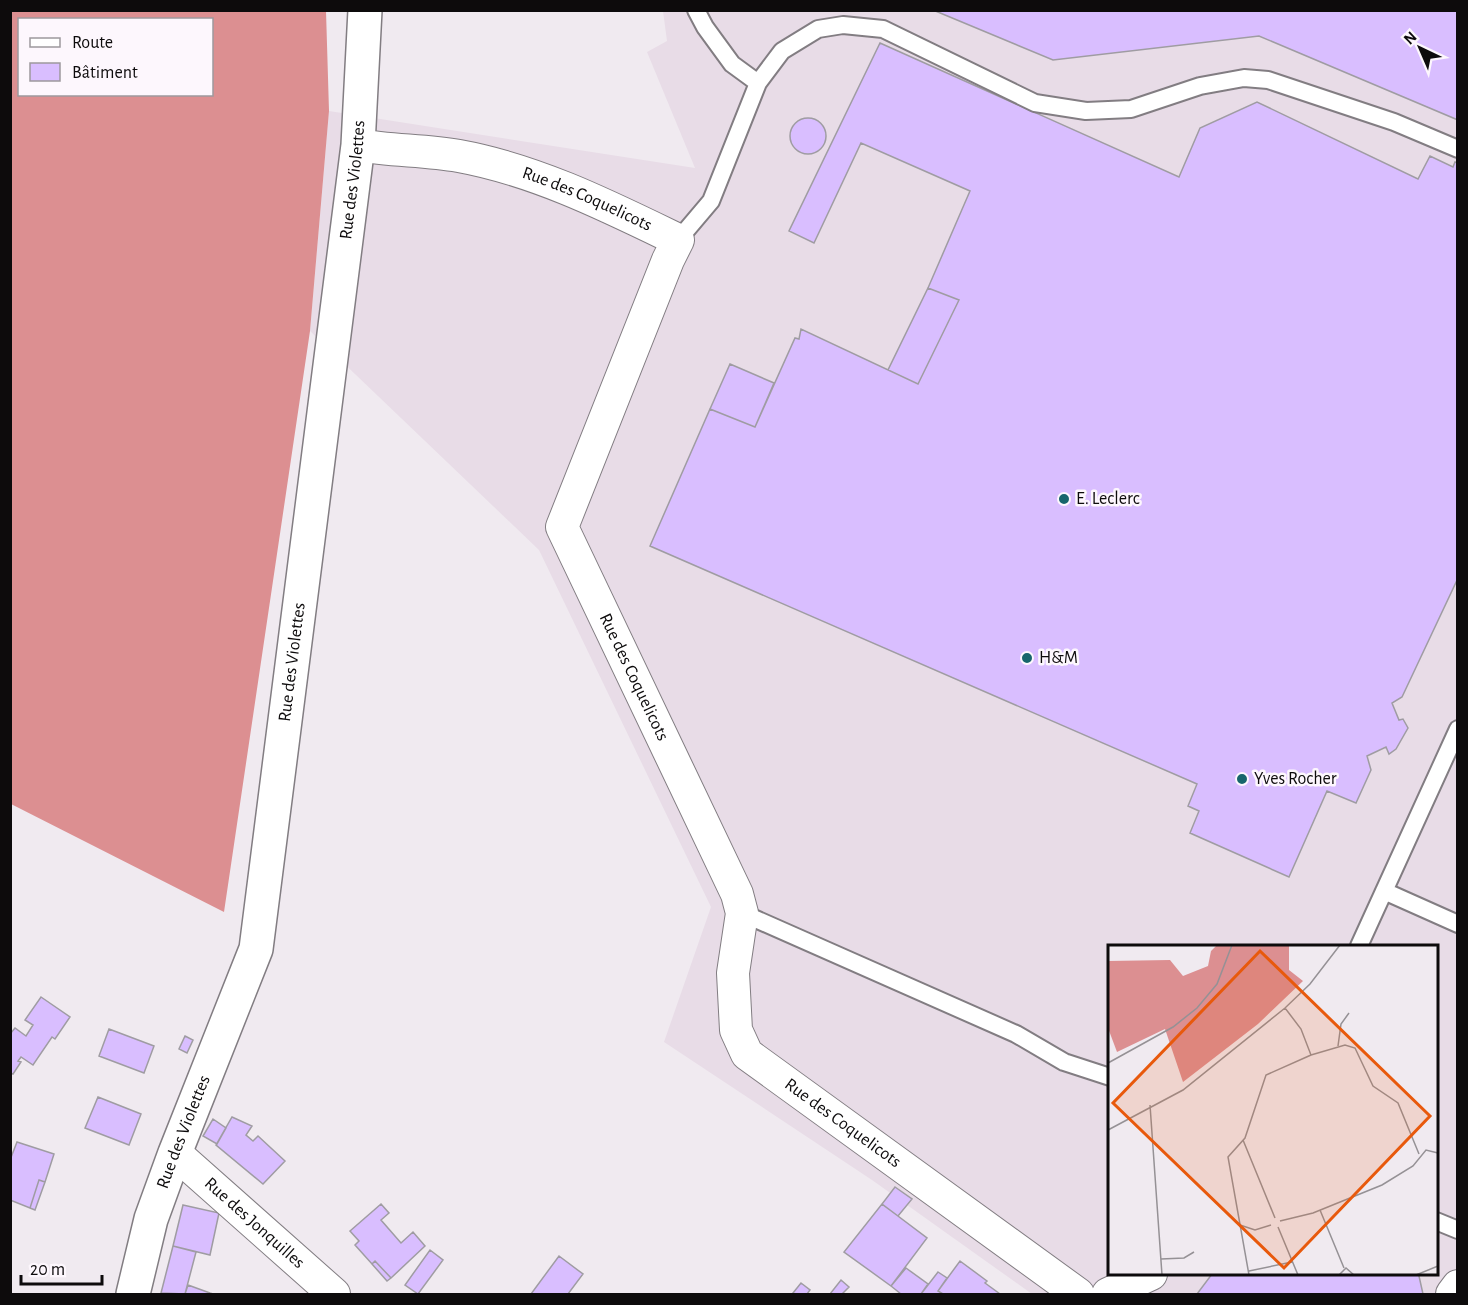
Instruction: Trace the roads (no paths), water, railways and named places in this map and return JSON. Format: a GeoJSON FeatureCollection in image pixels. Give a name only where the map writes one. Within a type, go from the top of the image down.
{"type":"FeatureCollection","features":[{"type":"Feature","properties":{"kind":"street","name":"Rue des Violettes"},"geometry":{"type":"LineString","coordinates":[[133,1294],[151,1219],[256,949],[358,145],[365,10]]}},
{"type":"Feature","properties":{"kind":"street","name":"Rue des Coquelicots"},"geometry":{"type":"LineString","coordinates":[[358,145],[458,155],[521,170],[621,212],[678,240],[663,270],[562,527],[737,894],[742,913],[734,973],[736,1030],[747,1054],[1078,1294]]}},
{"type":"Feature","properties":{"kind":"street","name":"Rue des Jonquilles"},"geometry":{"type":"LineString","coordinates":[[175,1153],[334,1294]]}},
{"type":"Feature","properties":{"kind":"street"},"geometry":{"type":"LineString","coordinates":[[1108,1294],[1149,1275]]}},
{"type":"Feature","properties":{"kind":"street"},"geometry":{"type":"LineString","coordinates":[[1452,1294],[1458,1286]]}},
{"type":"Feature","properties":{"kind":"lane"},"geometry":{"type":"LineString","coordinates":[[696,10],[705,27],[732,64],[758,83]]}},
{"type":"Feature","properties":{"kind":"lane"},"geometry":{"type":"LineString","coordinates":[[678,240],[711,201],[758,83],[782,51],[818,29],[843,25],[883,29],[1035,103],[1086,111],[1131,109],[1200,86],[1252,78],[1268,80],[1394,122],[1458,149]]}},
{"type":"Feature","properties":{"kind":"lane"},"geometry":{"type":"LineString","coordinates":[[1359,945],[1458,729]]}},
{"type":"Feature","properties":{"kind":"lane"},"geometry":{"type":"LineString","coordinates":[[1384,891],[1458,924]]}},
{"type":"Feature","properties":{"kind":"lane"},"geometry":{"type":"LineString","coordinates":[[742,913],[1016,1034],[1064,1062],[1108,1076]]}},
{"type":"Feature","properties":{"kind":"lane"},"geometry":{"type":"LineString","coordinates":[[1438,1221],[1458,1230]]}},
{"type":"Feature","properties":{"kind":"place","name":"E. Leclerc"},"geometry":{"type":"Point","coordinates":[1064,499]}},
{"type":"Feature","properties":{"kind":"place","name":"H&M"},"geometry":{"type":"Point","coordinates":[1027,658]}},
{"type":"Feature","properties":{"kind":"place","name":"Yves Rocher"},"geometry":{"type":"Point","coordinates":[1242,779]}}]}
